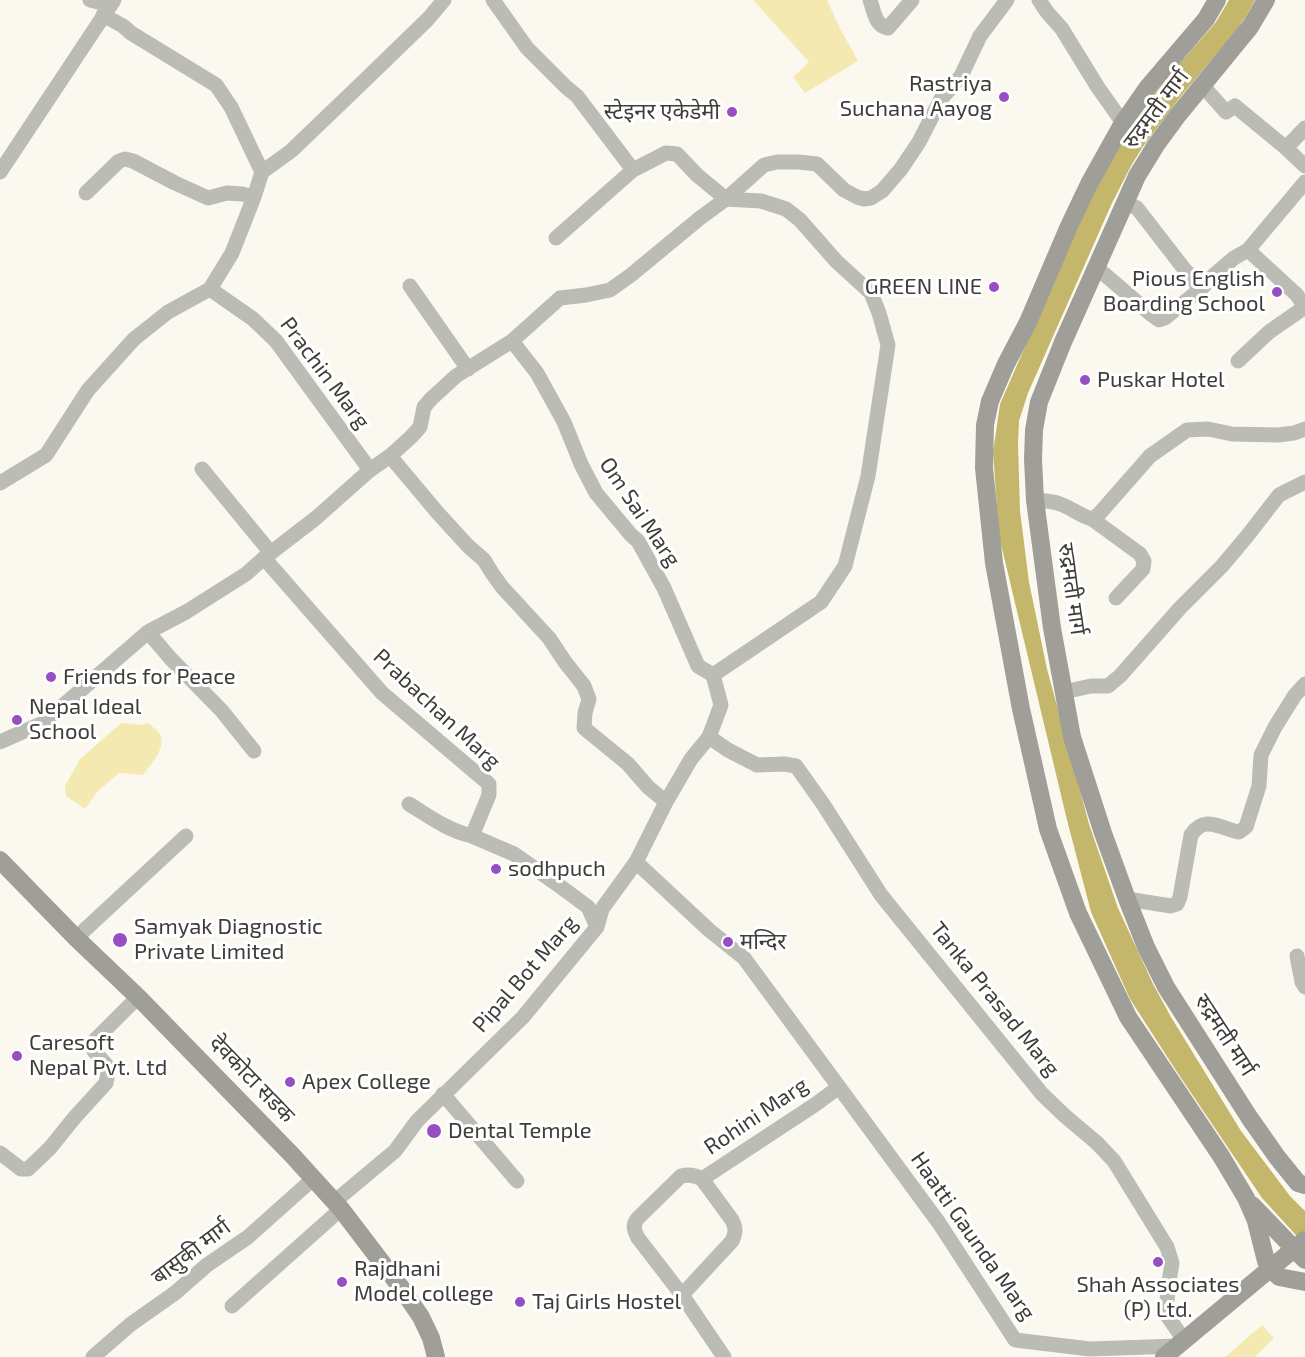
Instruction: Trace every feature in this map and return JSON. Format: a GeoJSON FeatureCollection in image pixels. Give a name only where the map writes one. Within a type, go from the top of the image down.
{"type":"FeatureCollection","features":[{"type":"Feature","properties":{"kind":"street"},"geometry":{"type":"LineString","coordinates":[[90,0],[109,7],[131,33],[216,85],[231,107],[262,172]]}},
{"type":"Feature","properties":{"kind":"street"},"geometry":{"type":"LineString","coordinates":[[0,483],[46,455],[88,390],[134,339],[168,312],[210,289],[232,253],[262,172],[307,136],[428,20],[444,0]]}},
{"type":"Feature","properties":{"kind":"street"},"geometry":{"type":"LineString","coordinates":[[493,0],[527,48],[577,96],[633,170]]}},
{"type":"Feature","properties":{"kind":"street"},"geometry":{"type":"LineString","coordinates":[[870,0],[879,24],[888,28],[912,0]]}},
{"type":"Feature","properties":{"kind":"street"},"geometry":{"type":"LineString","coordinates":[[0,742],[43,723],[148,632],[186,612],[246,574],[316,518],[370,470],[390,456],[420,427],[424,407],[456,376],[512,341],[560,298],[610,290],[726,199],[764,165],[777,162],[817,164],[844,190],[857,197],[871,198],[882,191],[901,169],[919,142],[941,99],[961,76],[980,36],[1007,0]]}},
{"type":"Feature","properties":{"kind":"street"},"geometry":{"type":"LineString","coordinates":[[1040,0],[1062,29],[1123,123]]}},
{"type":"Feature","properties":{"kind":"street"},"geometry":{"type":"LineString","coordinates":[[1217,0],[1206,19],[1148,87],[1123,123],[1089,184],[990,401],[985,425],[984,468],[994,563],[1021,709],[1048,829],[1078,913],[1128,1017],[1221,1156],[1246,1198],[1256,1221],[1266,1261],[1270,1268],[1279,1277],[1305,1282]]}},
{"type":"Feature","properties":{"kind":"street","name":"रुद्रमती मार्ग"},"geometry":{"type":"LineString","coordinates":[[1266,0],[1250,27],[1178,115],[1137,176],[1063,342],[1039,402],[1034,430],[1033,459],[1035,500],[1052,628],[1072,737],[1126,899],[1166,987],[1249,1117],[1277,1157],[1303,1186]]}},
{"type":"Feature","properties":{"kind":"street"},"geometry":{"type":"LineString","coordinates":[[0,172],[109,7]]}},
{"type":"Feature","properties":{"kind":"street"},"geometry":{"type":"LineString","coordinates":[[1203,86],[1226,112],[1235,106],[1305,166]]}},
{"type":"Feature","properties":{"kind":"street"},"geometry":{"type":"LineString","coordinates":[[1286,148],[1305,128]]}},
{"type":"Feature","properties":{"kind":"street"},"geometry":{"type":"LineString","coordinates":[[556,238],[633,170],[666,153],[677,154],[697,175],[726,199],[761,201],[786,209],[800,220],[836,261],[871,293],[879,313],[888,345],[868,476],[845,566],[820,602],[713,675]]}},
{"type":"Feature","properties":{"kind":"street"},"geometry":{"type":"LineString","coordinates":[[86,193],[125,159],[208,198],[227,193],[254,197]]}},
{"type":"Feature","properties":{"kind":"street"},"geometry":{"type":"LineString","coordinates":[[1096,267],[1152,315],[1159,320],[1165,318],[1176,311],[1234,258],[1248,250],[1305,182]]}},
{"type":"Feature","properties":{"kind":"street"},"geometry":{"type":"LineString","coordinates":[[1125,202],[1137,208],[1194,279],[1199,290]]}},
{"type":"Feature","properties":{"kind":"street"},"geometry":{"type":"LineString","coordinates":[[1238,361],[1269,332],[1305,307],[1298,295],[1248,250]]}},
{"type":"Feature","properties":{"kind":"street"},"geometry":{"type":"LineString","coordinates":[[410,286],[468,369]]}},
{"type":"Feature","properties":{"kind":"street","name":"Prachin Marg"},"geometry":{"type":"LineString","coordinates":[[210,289],[253,319],[276,341],[370,470]]}},
{"type":"Feature","properties":{"kind":"street","name":"Om Sai Marg"},"geometry":{"type":"LineString","coordinates":[[512,341],[542,382],[564,422],[596,493],[638,541],[664,588],[698,666],[713,675]]}},
{"type":"Feature","properties":{"kind":"street"},"geometry":{"type":"LineString","coordinates":[[1092,519],[1150,456],[1187,430],[1208,429],[1232,434],[1278,435],[1305,429]]}},
{"type":"Feature","properties":{"kind":"street"},"geometry":{"type":"LineString","coordinates":[[390,456],[437,512],[484,560],[502,587],[549,638],[565,663],[584,686],[589,699],[584,728],[628,764],[648,787],[666,802]]}},
{"type":"Feature","properties":{"kind":"street"},"geometry":{"type":"LineString","coordinates":[[202,469],[268,555]]}},
{"type":"Feature","properties":{"kind":"street"},"geometry":{"type":"LineString","coordinates":[[1064,692],[1091,686],[1108,686],[1120,676],[1180,608],[1222,566],[1279,495],[1305,482]]}},
{"type":"Feature","properties":{"kind":"street"},"geometry":{"type":"LineString","coordinates":[[1035,500],[1062,504],[1092,519],[1140,554],[1144,561],[1143,569],[1116,598]]}},
{"type":"Feature","properties":{"kind":"street","name":"Prabachan Marg"},"geometry":{"type":"LineString","coordinates":[[268,555],[382,693],[489,784],[489,795],[472,836]]}},
{"type":"Feature","properties":{"kind":"street"},"geometry":{"type":"LineString","coordinates":[[148,632],[222,711],[254,751]]}},
{"type":"Feature","properties":{"kind":"street","name":"Pipal Bot Marg"},"geometry":{"type":"LineString","coordinates":[[232,1306],[395,1151],[417,1121],[522,1017],[597,927],[602,909],[636,862],[691,759],[710,737],[721,705],[713,675]]}},
{"type":"Feature","properties":{"kind":"street"},"geometry":{"type":"LineString","coordinates":[[1126,899],[1171,906],[1177,904],[1191,835],[1194,830],[1210,823],[1239,832],[1246,826],[1259,786],[1261,755],[1275,727],[1295,695],[1305,684]]}},
{"type":"Feature","properties":{"kind":"street","name":"Tanka Prasad Marg"},"geometry":{"type":"LineString","coordinates":[[710,737],[728,750],[758,765],[796,766],[823,804],[880,895],[995,1038],[1042,1094],[1114,1161],[1167,1247],[1172,1263],[1166,1314],[1175,1348]]}},
{"type":"Feature","properties":{"kind":"street"},"geometry":{"type":"LineString","coordinates":[[409,804],[456,832],[472,836],[514,854],[588,907],[597,927]]}},
{"type":"Feature","properties":{"kind":"street"},"geometry":{"type":"LineString","coordinates":[[76,938],[186,836]]}},
{"type":"Feature","properties":{"kind":"street","name":"देवकोटा सडक"},"geometry":{"type":"LineString","coordinates":[[0,860],[76,938],[138,997],[314,1178],[402,1289],[431,1338],[436,1357]]}},
{"type":"Feature","properties":{"kind":"street","name":"Haatti Gaunda Marg"},"geometry":{"type":"LineString","coordinates":[[636,862],[709,930],[744,958],[939,1223],[1015,1340],[1090,1348],[1175,1348]]}},
{"type":"Feature","properties":{"kind":"street"},"geometry":{"type":"LineString","coordinates":[[1297,956],[1305,987]]}},
{"type":"Feature","properties":{"kind":"street"},"geometry":{"type":"LineString","coordinates":[[0,1153],[21,1169],[28,1169],[50,1148],[106,1083],[109,1068],[94,1051],[92,1045],[138,997]]}},
{"type":"Feature","properties":{"kind":"street","name":"Rohini Marg"},"geometry":{"type":"LineString","coordinates":[[682,1295],[732,1241],[736,1233],[732,1220],[702,1179],[840,1087]]}},
{"type":"Feature","properties":{"kind":"street"},"geometry":{"type":"LineString","coordinates":[[443,1094],[517,1181]]}},
{"type":"Feature","properties":{"kind":"street"},"geometry":{"type":"LineString","coordinates":[[702,1179],[688,1174],[681,1176],[634,1222],[634,1230],[724,1357]]}},
{"type":"Feature","properties":{"kind":"street","name":"बासुकी मार्ग"},"geometry":{"type":"LineString","coordinates":[[93,1357],[131,1324],[175,1293],[207,1265],[248,1237],[314,1178]]}},
{"type":"Feature","properties":{"kind":"street"},"geometry":{"type":"LineString","coordinates":[[1246,1198],[1297,1257]]}},
{"type":"Feature","properties":{"kind":"street"},"geometry":{"type":"LineString","coordinates":[[1175,1348],[1270,1268],[1297,1257],[1305,1240]]}},
{"type":"Feature","properties":{"kind":"shaded area"},"geometry":{"type":"Polygon","coordinates":[[[753,0],[827,0],[858,61],[805,93],[793,77],[809,62],[753,0]]]}},
{"type":"Feature","properties":{"kind":"shaded area"},"geometry":{"type":"Polygon","coordinates":[[[1229,0],[1255,0],[1236,31],[1181,96],[1131,166],[1112,203],[1028,393],[1019,421],[1020,511],[1029,582],[1047,669],[1089,824],[1118,908],[1171,1017],[1241,1131],[1290,1196],[1305,1211],[1305,1245],[1262,1198],[1130,999],[1091,912],[999,536],[993,452],[1000,404],[1104,166],[1146,104],[1216,22],[1229,0]]]}},
{"type":"Feature","properties":{"kind":"shaded area"},"geometry":{"type":"Polygon","coordinates":[[[121,723],[139,725],[149,723],[160,734],[162,739],[160,750],[143,775],[119,773],[98,791],[85,809],[66,796],[65,786],[80,759],[121,723]]]}},
{"type":"Feature","properties":{"kind":"shaded area"},"geometry":{"type":"Polygon","coordinates":[[[1262,1325],[1274,1338],[1255,1357],[1225,1357],[1262,1325]]]}},
{"type":"Feature","properties":{"kind":"place","name":"Rastriya Suchana Aayog"},"geometry":{"type":"Point","coordinates":[1004,97]}},
{"type":"Feature","properties":{"kind":"place","name":"स्टेइनर एकेडेमी"},"geometry":{"type":"Point","coordinates":[732,112]}},
{"type":"Feature","properties":{"kind":"place","name":"GREEN LINE"},"geometry":{"type":"Point","coordinates":[994,287]}},
{"type":"Feature","properties":{"kind":"place","name":"Pious English Boarding School"},"geometry":{"type":"Point","coordinates":[1277,292]}},
{"type":"Feature","properties":{"kind":"place","name":"Puskar Hotel"},"geometry":{"type":"Point","coordinates":[1085,380]}},
{"type":"Feature","properties":{"kind":"place","name":"Friends for Peace"},"geometry":{"type":"Point","coordinates":[51,677]}},
{"type":"Feature","properties":{"kind":"place","name":"Nepal Ideal School"},"geometry":{"type":"Point","coordinates":[17,720]}},
{"type":"Feature","properties":{"kind":"place","name":"sodhpuch"},"geometry":{"type":"Point","coordinates":[496,869]}},
{"type":"Feature","properties":{"kind":"place","name":"Samyak Diagnostic Private Limited"},"geometry":{"type":"Point","coordinates":[120,940]}},
{"type":"Feature","properties":{"kind":"place","name":"मन्दिर"},"geometry":{"type":"Point","coordinates":[728,942]}},
{"type":"Feature","properties":{"kind":"place","name":"Caresoft Nepal Pvt. Ltd"},"geometry":{"type":"Point","coordinates":[17,1056]}},
{"type":"Feature","properties":{"kind":"place","name":"Apex College"},"geometry":{"type":"Point","coordinates":[290,1082]}},
{"type":"Feature","properties":{"kind":"place","name":"Dental Temple"},"geometry":{"type":"Point","coordinates":[434,1131]}},
{"type":"Feature","properties":{"kind":"place","name":"Shah Associates (P) Ltd."},"geometry":{"type":"Point","coordinates":[1158,1262]}},
{"type":"Feature","properties":{"kind":"place","name":"Rajdhani Model college"},"geometry":{"type":"Point","coordinates":[342,1282]}},
{"type":"Feature","properties":{"kind":"place","name":"Taj Girls Hostel"},"geometry":{"type":"Point","coordinates":[520,1302]}}]}
